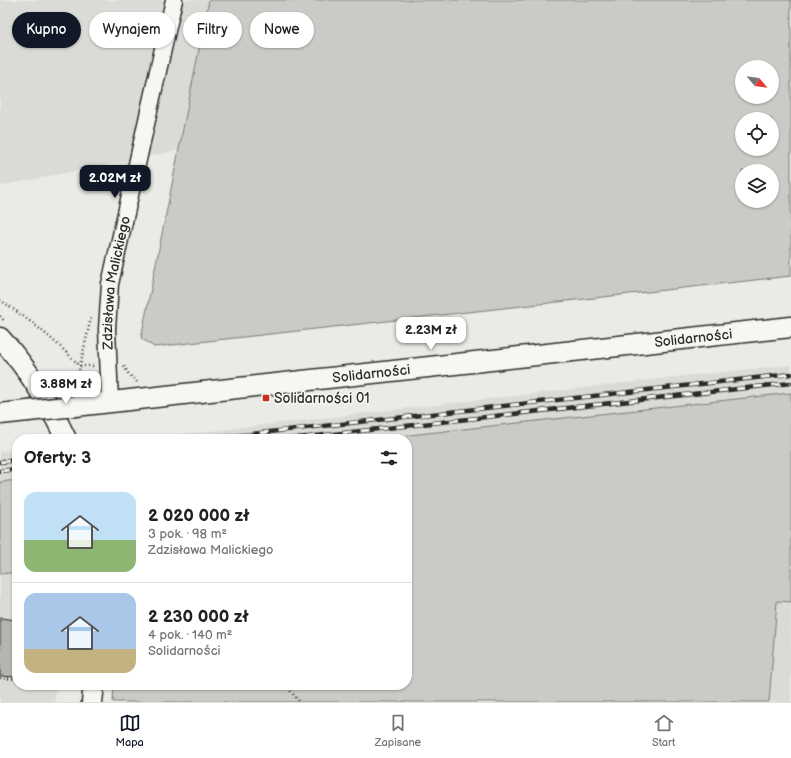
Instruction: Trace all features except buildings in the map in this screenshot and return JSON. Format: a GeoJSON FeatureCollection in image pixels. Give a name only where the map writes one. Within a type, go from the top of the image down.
{"type":"FeatureCollection","features":[{"type":"Feature","properties":{"kind":"street","name":"Zdzisława Malickiego"},"geometry":{"type":"LineString","coordinates":[[110,402],[107,329],[110,284],[174,0]]}},
{"type":"Feature","properties":{"kind":"street","name":"Solidarności"},"geometry":{"type":"LineString","coordinates":[[0,414],[28,411],[73,399],[110,402],[791,327]]}},
{"type":"Feature","properties":{"kind":"street"},"geometry":{"type":"LineString","coordinates":[[0,338],[37,386],[63,434]]}},
{"type":"Feature","properties":{"kind":"street"},"geometry":{"type":"LineString","coordinates":[[92,702],[93,690]]}},
{"type":"Feature","properties":{"kind":"path"},"geometry":{"type":"LineString","coordinates":[[0,300],[46,334],[80,366],[73,399]]}},
{"type":"Feature","properties":{"kind":"path"},"geometry":{"type":"LineString","coordinates":[[125,366],[128,373],[138,382]]}},
{"type":"Feature","properties":{"kind":"path"},"geometry":{"type":"LineString","coordinates":[[0,678],[12,679]]}},
{"type":"Feature","properties":{"kind":"path"},"geometry":{"type":"LineString","coordinates":[[289,690],[300,702]]}},
{"type":"Feature","properties":{"kind":"shaded area"},"geometry":{"type":"Polygon","coordinates":[[[0,0],[791,0],[791,28],[0,186],[0,0]]]}},
{"type":"Feature","properties":{"kind":"shaded area"},"geometry":{"type":"Polygon","coordinates":[[[209,0],[791,0],[791,276],[154,347],[141,338],[199,48],[242,48],[242,12],[207,12],[209,0]]]}},
{"type":"Feature","properties":{"kind":"shaded area"},"geometry":{"type":"Polygon","coordinates":[[[791,365],[791,393],[412,435],[181,434],[204,432],[791,365]]]}},
{"type":"Feature","properties":{"kind":"shaded area"},"geometry":{"type":"Polygon","coordinates":[[[791,393],[791,602],[777,601],[769,702],[113,702],[114,690],[412,690],[412,435],[791,393]]]}},
{"type":"Feature","properties":{"kind":"shaded area"},"geometry":{"type":"Polygon","coordinates":[[[12,450],[12,481],[0,482],[0,451],[12,450]]]}},
{"type":"Feature","properties":{"kind":"shaded area"},"geometry":{"type":"Polygon","coordinates":[[[12,481],[12,573],[0,574],[0,482],[12,481]]]}},
{"type":"Feature","properties":{"kind":"shaded area"},"geometry":{"type":"Polygon","coordinates":[[[12,573],[12,690],[56,690],[55,702],[0,702],[0,574],[12,573]]]}},
{"type":"Feature","properties":{"kind":"shaded area"},"geometry":{"type":"Polygon","coordinates":[[[777,601],[791,602],[791,702],[769,702],[777,601]]]}},
{"type":"Feature","properties":{"kind":"railway"},"geometry":{"type":"LineString","coordinates":[[251,434],[791,374]]}},
{"type":"Feature","properties":{"kind":"railway"},"geometry":{"type":"LineString","coordinates":[[334,434],[791,383]]}},
{"type":"Feature","properties":{"kind":"railway"},"geometry":{"type":"LineString","coordinates":[[0,462],[12,461]]}},
{"type":"Feature","properties":{"kind":"railway"},"geometry":{"type":"LineString","coordinates":[[0,471],[12,470]]}},
{"type":"Feature","properties":{"kind":"place","name":"Solidarności 01"},"geometry":{"type":"Point","coordinates":[266,398]}}]}
